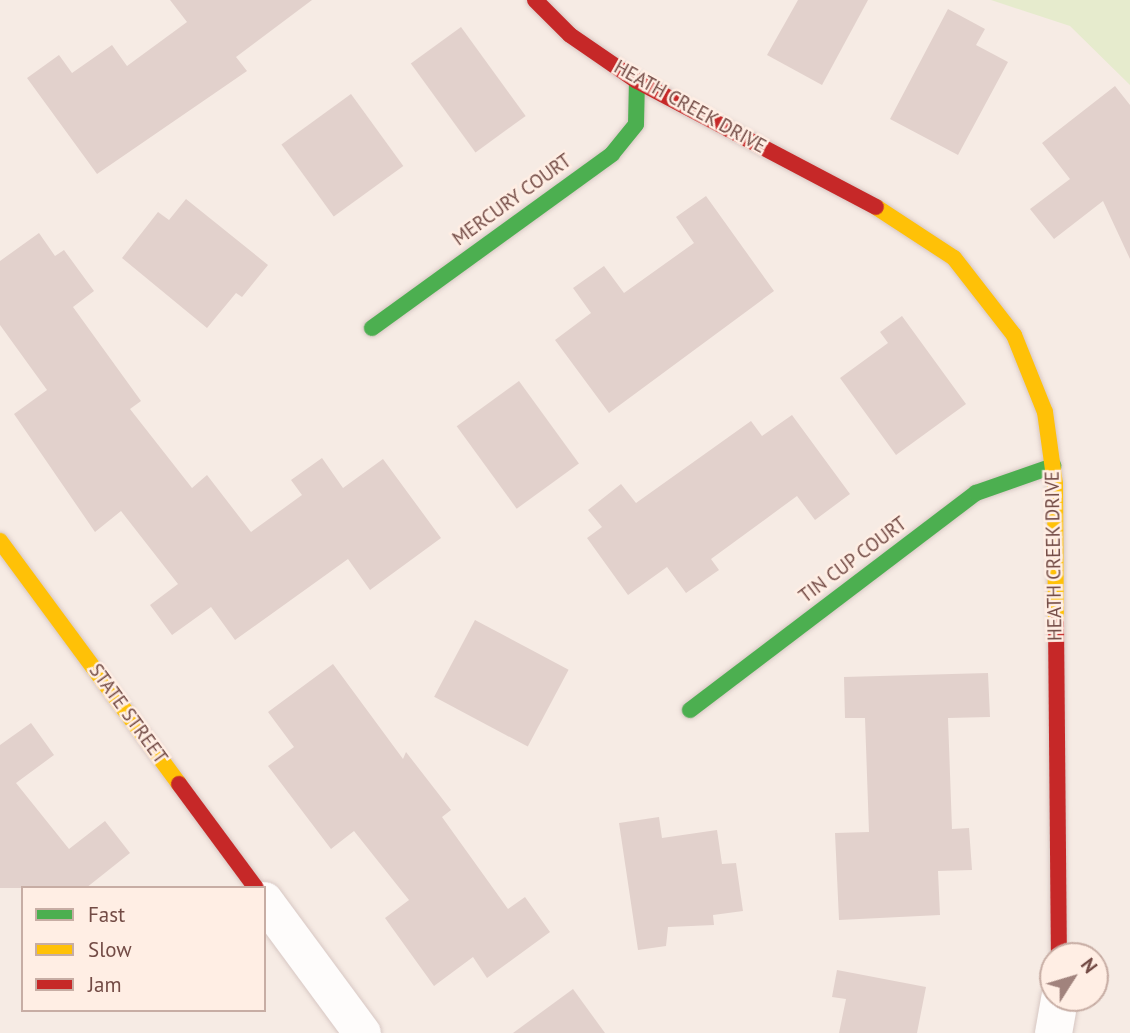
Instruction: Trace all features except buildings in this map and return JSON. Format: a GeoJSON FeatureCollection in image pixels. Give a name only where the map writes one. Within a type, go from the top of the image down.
{"type":"FeatureCollection","features":[{"type":"Feature","properties":{"kind":"street","name":"HEATH CREEK DRIVE"},"geometry":{"type":"LineString","coordinates":[[535,0],[570,35],[637,81],[878,209],[954,258],[1014,335],[1045,412],[1053,466],[1059,942]]}},
{"type":"Feature","properties":{"kind":"street","name":"MERCURY COURT"},"geometry":{"type":"LineString","coordinates":[[372,328],[612,153],[635,124],[637,81]]}},
{"type":"Feature","properties":{"kind":"street","name":"TIN CUP COURT"},"geometry":{"type":"LineString","coordinates":[[690,710],[976,493],[1053,466]]}},
{"type":"Feature","properties":{"kind":"street","name":"STATE STREET"},"geometry":{"type":"LineString","coordinates":[[0,541],[255,886]]}},
{"type":"Feature","properties":{"kind":"street"},"geometry":{"type":"LineString","coordinates":[[266,903],[362,1033]]}},
{"type":"Feature","properties":{"kind":"street"},"geometry":{"type":"LineString","coordinates":[[1053,1033],[1057,1012]]}},
{"type":"Feature","properties":{"kind":"green space"},"geometry":{"type":"Polygon","coordinates":[[[991,0],[1130,0],[1130,85],[1070,26],[991,0]]]}},
{"type":"Feature","properties":{"kind":"traffic: fast"},"geometry":{"type":"LineString","coordinates":[[372,328],[612,154],[636,124],[637,81]]}},
{"type":"Feature","properties":{"kind":"traffic: fast"},"geometry":{"type":"LineString","coordinates":[[690,710],[976,493],[1053,466]]}},
{"type":"Feature","properties":{"kind":"traffic: slow"},"geometry":{"type":"LineString","coordinates":[[876,207],[954,258],[1014,335],[1045,412],[1055,484],[1056,622]]}},
{"type":"Feature","properties":{"kind":"traffic: slow"},"geometry":{"type":"LineString","coordinates":[[0,541],[179,784]]}},
{"type":"Feature","properties":{"kind":"traffic: jam"},"geometry":{"type":"LineString","coordinates":[[535,0],[570,35],[637,81],[876,207]]}},
{"type":"Feature","properties":{"kind":"traffic: jam"},"geometry":{"type":"LineString","coordinates":[[1056,622],[1059,942]]}},
{"type":"Feature","properties":{"kind":"traffic: jam"},"geometry":{"type":"LineString","coordinates":[[179,784],[255,886]]}}]}
